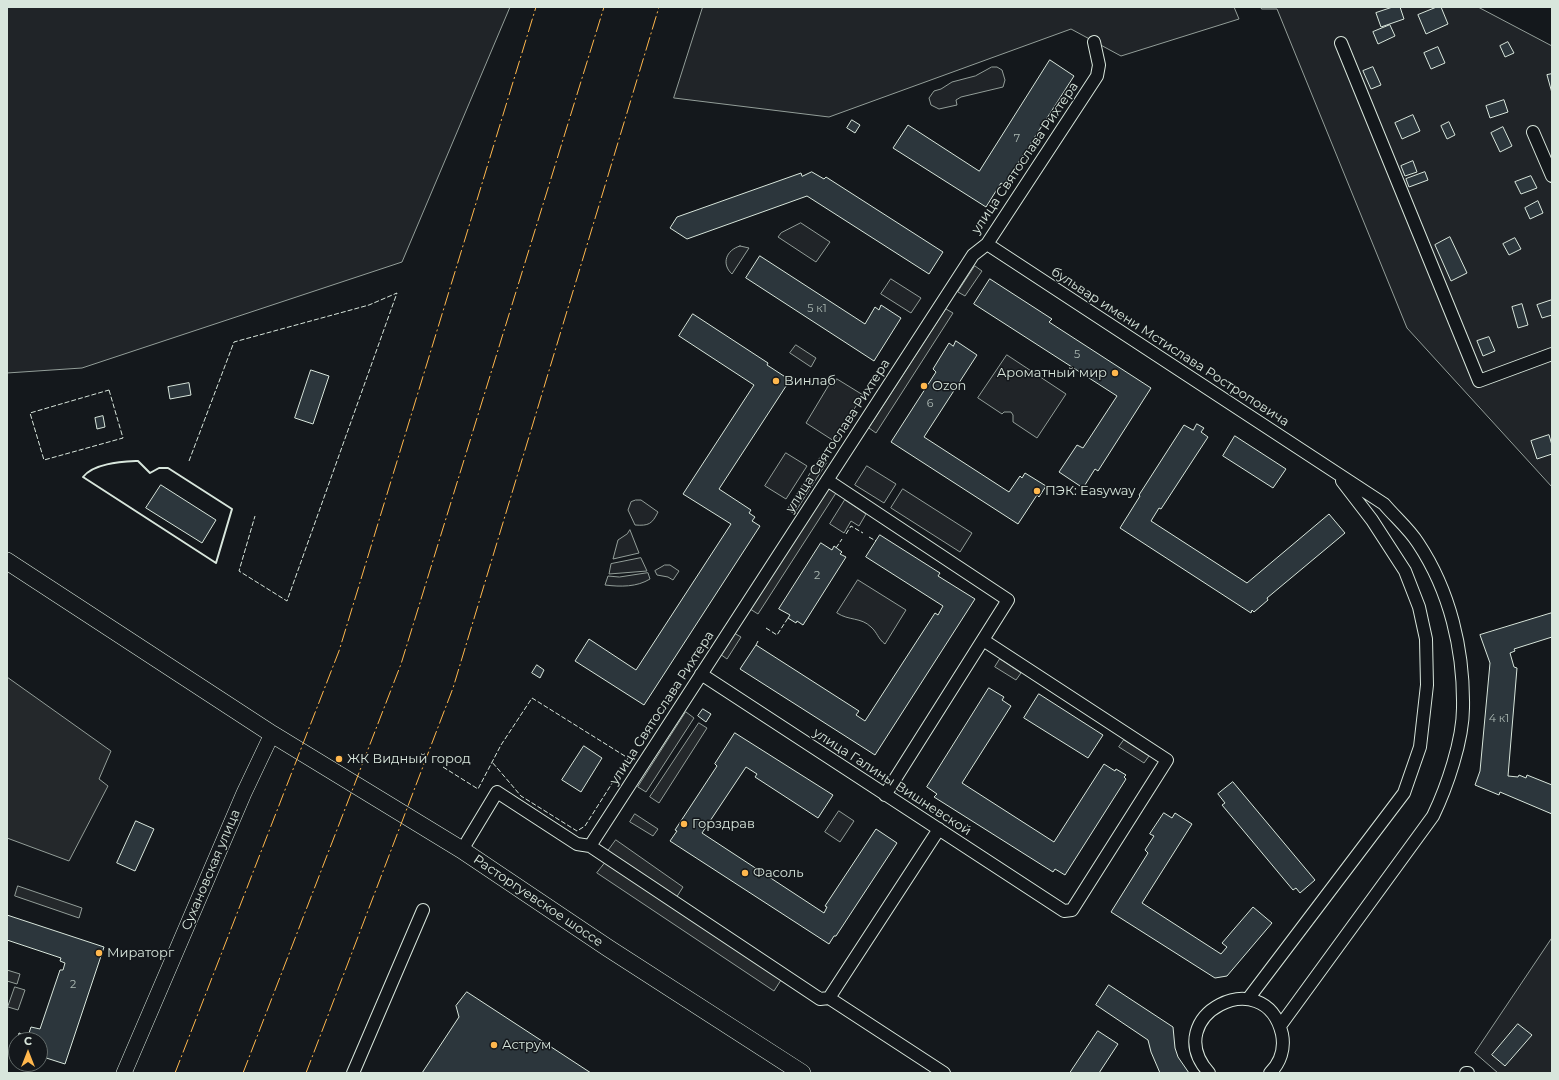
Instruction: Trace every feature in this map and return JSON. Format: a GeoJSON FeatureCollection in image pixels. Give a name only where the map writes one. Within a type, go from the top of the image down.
{"type":"FeatureCollection","features":[{"type":"Feature","properties":{"kind":"main road","name":"Расторгуевское шоссе"},"geometry":{"type":"LineString","coordinates":[[7,561],[272,734],[462,850],[608,948],[802,1073]]}},
{"type":"Feature","properties":{"kind":"street","name":"улица Святослава Рихтера"},"geometry":{"type":"LineString","coordinates":[[590,846],[973,255],[987,244],[1097,76],[1099,66],[1094,42]]}},
{"type":"Feature","properties":{"kind":"street"},"geometry":{"type":"LineString","coordinates":[[1341,43],[1479,381],[1552,354]]}},
{"type":"Feature","properties":{"kind":"street"},"geometry":{"type":"LineString","coordinates":[[1533,132],[1552,176]]}},
{"type":"Feature","properties":{"kind":"street","name":"бульвар имени Мстислава Ростроповича"},"geometry":{"type":"LineString","coordinates":[[987,244],[1384,504],[1417,542],[1437,576],[1453,620],[1460,662],[1463,709],[1456,752],[1443,796],[1433,816],[1280,1026]]}},
{"type":"Feature","properties":{"kind":"street"},"geometry":{"type":"LineString","coordinates":[[1248,999],[1404,793],[1420,747],[1427,684],[1426,639],[1419,607],[1405,571],[1372,520],[1337,474]]}},
{"type":"Feature","properties":{"kind":"street"},"geometry":{"type":"LineString","coordinates":[[827,480],[1008,600],[886,795]]}},
{"type":"Feature","properties":{"kind":"street","name":"улица Галины Вишневской"},"geometry":{"type":"LineString","coordinates":[[701,674],[1064,911],[1069,911],[1076,903],[1167,760],[983,640]]}},
{"type":"Feature","properties":{"kind":"street","name":"Сухановская улица"},"geometry":{"type":"LineString","coordinates":[[124,1073],[241,800],[272,734]]}},
{"type":"Feature","properties":{"kind":"street"},"geometry":{"type":"LineString","coordinates":[[462,850],[497,792],[577,844],[590,846],[820,999],[829,998],[944,1073]]}},
{"type":"Feature","properties":{"kind":"street"},"geometry":{"type":"LineString","coordinates":[[829,998],[939,829]]}},
{"type":"Feature","properties":{"kind":"street"},"geometry":{"type":"LineString","coordinates":[[353,1073],[423,910]]}},
{"type":"Feature","properties":{"kind":"street"},"geometry":{"type":"LineString","coordinates":[[1209,1073],[1203,1066],[1197,1052],[1196,1038],[1200,1024],[1208,1012],[1220,1003],[1234,999],[1248,999],[1262,1005],[1272,1014],[1280,1026],[1283,1040],[1282,1054],[1276,1067],[1270,1073]]}},
{"type":"Feature","properties":{"kind":"shaded area"},"geometry":{"type":"Polygon","coordinates":[[[7,7],[510,7],[402,262],[82,368],[7,373],[7,7]]]}},
{"type":"Feature","properties":{"kind":"shaded area"},"geometry":{"type":"Polygon","coordinates":[[[703,7],[1234,7],[1239,19],[1121,56],[1071,29],[829,117],[674,98],[703,7]]]}},
{"type":"Feature","properties":{"kind":"shaded area"},"geometry":{"type":"Polygon","coordinates":[[[1261,7],[1478,7],[1552,46],[1552,487],[1407,328],[1277,9],[1262,9],[1261,7]]]}},
{"type":"Feature","properties":{"kind":"shaded area"},"geometry":{"type":"Polygon","coordinates":[[[992,67],[997,67],[1002,70],[1005,80],[1003,87],[961,97],[956,100],[957,105],[939,109],[931,105],[929,98],[934,91],[941,89],[952,82],[975,76],[992,67]]]}},
{"type":"Feature","properties":{"kind":"shaded area"},"geometry":{"type":"Polygon","coordinates":[[[801,223],[830,242],[816,262],[778,237],[781,233],[801,223]]]}},
{"type":"Feature","properties":{"kind":"shaded area"},"geometry":{"type":"Polygon","coordinates":[[[740,246],[749,248],[732,274],[726,262],[728,254],[740,246]]]}},
{"type":"Feature","properties":{"kind":"shaded area"},"geometry":{"type":"Polygon","coordinates":[[[975,266],[982,271],[965,296],[958,292],[975,266]]]}},
{"type":"Feature","properties":{"kind":"shaded area"},"geometry":{"type":"Polygon","coordinates":[[[891,279],[921,298],[911,313],[881,294],[891,279]]]}},
{"type":"Feature","properties":{"kind":"shaded area"},"geometry":{"type":"Polygon","coordinates":[[[946,309],[953,313],[876,433],[869,428],[946,309]]]}},
{"type":"Feature","properties":{"kind":"shaded area"},"geometry":{"type":"Polygon","coordinates":[[[796,345],[816,358],[811,367],[790,353],[796,345]]]}},
{"type":"Feature","properties":{"kind":"shaded area"},"geometry":{"type":"Polygon","coordinates":[[[1007,355],[1066,394],[1037,438],[1013,422],[1013,415],[1011,412],[1004,412],[1002,414],[978,398],[1007,355]]]}},
{"type":"Feature","properties":{"kind":"shaded area"},"geometry":{"type":"Polygon","coordinates":[[[837,379],[863,395],[834,441],[806,423],[830,383],[834,385],[837,379]]]}},
{"type":"Feature","properties":{"kind":"shaded area"},"geometry":{"type":"Polygon","coordinates":[[[786,453],[807,466],[786,499],[765,486],[786,453]]]}},
{"type":"Feature","properties":{"kind":"shaded area"},"geometry":{"type":"Polygon","coordinates":[[[820,458],[827,462],[794,514],[788,509],[820,458]]]}},
{"type":"Feature","properties":{"kind":"shaded area"},"geometry":{"type":"Polygon","coordinates":[[[867,466],[896,484],[884,503],[855,485],[867,466]]]}},
{"type":"Feature","properties":{"kind":"shaded area"},"geometry":{"type":"Polygon","coordinates":[[[828,488],[836,493],[758,614],[750,609],[828,488]]]}},
{"type":"Feature","properties":{"kind":"shaded area"},"geometry":{"type":"Polygon","coordinates":[[[903,489],[972,533],[960,552],[891,508],[903,489]]]}},
{"type":"Feature","properties":{"kind":"shaded area"},"geometry":{"type":"Polygon","coordinates":[[[641,500],[658,512],[652,522],[644,525],[635,525],[628,510],[631,502],[641,500]]]}},
{"type":"Feature","properties":{"kind":"shaded area"},"geometry":{"type":"Polygon","coordinates":[[[845,500],[866,514],[859,526],[851,521],[844,533],[830,524],[845,500]]]}},
{"type":"Feature","properties":{"kind":"shaded area"},"geometry":{"type":"Polygon","coordinates":[[[630,530],[639,553],[613,559],[618,540],[630,530]]]}},
{"type":"Feature","properties":{"kind":"shaded area"},"geometry":{"type":"Polygon","coordinates":[[[641,558],[647,571],[609,574],[611,564],[641,558]]]}},
{"type":"Feature","properties":{"kind":"shaded area"},"geometry":{"type":"Polygon","coordinates":[[[665,565],[670,565],[679,571],[673,580],[668,577],[657,575],[655,571],[665,565]]]}},
{"type":"Feature","properties":{"kind":"shaded area"},"geometry":{"type":"Polygon","coordinates":[[[648,573],[650,579],[640,584],[623,586],[605,585],[608,576],[619,577],[648,573]]]}},
{"type":"Feature","properties":{"kind":"shaded area"},"geometry":{"type":"Polygon","coordinates":[[[858,580],[906,610],[885,644],[867,624],[837,613],[858,580]]]}},
{"type":"Feature","properties":{"kind":"shaded area"},"geometry":{"type":"Polygon","coordinates":[[[734,633],[741,637],[727,659],[720,654],[734,633]]]}},
{"type":"Feature","properties":{"kind":"shaded area"},"geometry":{"type":"Polygon","coordinates":[[[1000,659],[1021,673],[1016,680],[995,667],[1000,659]]]}},
{"type":"Feature","properties":{"kind":"shaded area"},"geometry":{"type":"Polygon","coordinates":[[[7,677],[111,751],[99,779],[108,786],[69,861],[7,838],[7,677]]]}},
{"type":"Feature","properties":{"kind":"shaded area"},"geometry":{"type":"Polygon","coordinates":[[[686,712],[694,718],[646,792],[638,787],[686,712]]]}},
{"type":"Feature","properties":{"kind":"shaded area"},"geometry":{"type":"Polygon","coordinates":[[[699,723],[707,728],[659,803],[650,797],[699,723]]]}},
{"type":"Feature","properties":{"kind":"shaded area"},"geometry":{"type":"Polygon","coordinates":[[[1124,740],[1149,756],[1144,763],[1119,747],[1124,740]]]}},
{"type":"Feature","properties":{"kind":"shaded area"},"geometry":{"type":"Polygon","coordinates":[[[839,811],[854,821],[840,842],[825,832],[839,811]]]}},
{"type":"Feature","properties":{"kind":"shaded area"},"geometry":{"type":"Polygon","coordinates":[[[635,814],[658,829],[653,836],[630,822],[635,814]]]}},
{"type":"Feature","properties":{"kind":"shaded area"},"geometry":{"type":"Polygon","coordinates":[[[616,840],[683,887],[676,898],[608,851],[616,840]]]}},
{"type":"Feature","properties":{"kind":"shaded area"},"geometry":{"type":"Polygon","coordinates":[[[605,863],[781,980],[774,991],[597,873],[605,863]]]}},
{"type":"Feature","properties":{"kind":"shaded area"},"geometry":{"type":"Polygon","coordinates":[[[18,886],[82,908],[79,918],[15,896],[18,886]]]}},
{"type":"Feature","properties":{"kind":"shaded area"},"geometry":{"type":"Polygon","coordinates":[[[1552,938],[1552,1073],[1498,1073],[1475,1053],[1552,938]]]}},
{"type":"Feature","properties":{"kind":"shaded area"},"geometry":{"type":"Polygon","coordinates":[[[7,970],[20,974],[17,984],[7,981],[7,970]]]}},
{"type":"Feature","properties":{"kind":"shaded area"},"geometry":{"type":"Polygon","coordinates":[[[15,987],[25,990],[18,1010],[8,1007],[15,987]]]}},
{"type":"Feature","properties":{"kind":"building"},"geometry":{"type":"Polygon","coordinates":[[[1393,7],[1400,7],[1404,19],[1381,27],[1376,13],[1393,7]]]}},
{"type":"Feature","properties":{"kind":"building"},"geometry":{"type":"Polygon","coordinates":[[[1437,7],[1441,7],[1448,24],[1426,34],[1418,15],[1437,7]]]}},
{"type":"Feature","properties":{"kind":"building"},"geometry":{"type":"Polygon","coordinates":[[[1390,25],[1395,36],[1378,44],[1373,32],[1390,25]]]}},
{"type":"Feature","properties":{"kind":"building"},"geometry":{"type":"Polygon","coordinates":[[[1508,42],[1514,53],[1505,57],[1500,46],[1508,42]]]}},
{"type":"Feature","properties":{"kind":"building"},"geometry":{"type":"Polygon","coordinates":[[[1438,47],[1445,63],[1431,69],[1424,53],[1438,47]]]}},
{"type":"Feature","properties":{"kind":"building"},"geometry":{"type":"Polygon","coordinates":[[[1050,60],[1074,76],[1004,185],[1001,183],[986,207],[893,148],[908,125],[979,171],[1050,60]]]}},
{"type":"Feature","properties":{"kind":"building"},"geometry":{"type":"Polygon","coordinates":[[[1373,67],[1381,85],[1371,89],[1363,71],[1373,67]]]}},
{"type":"Feature","properties":{"kind":"building"},"geometry":{"type":"Polygon","coordinates":[[[1552,74],[1552,93],[1547,75],[1552,74]]]}},
{"type":"Feature","properties":{"kind":"building"},"geometry":{"type":"Polygon","coordinates":[[[1504,100],[1508,112],[1490,118],[1486,106],[1504,100]]]}},
{"type":"Feature","properties":{"kind":"building"},"geometry":{"type":"Polygon","coordinates":[[[1413,115],[1420,131],[1402,139],[1395,123],[1413,115]]]}},
{"type":"Feature","properties":{"kind":"building"},"geometry":{"type":"Polygon","coordinates":[[[852,120],[860,125],[855,133],[847,128],[852,120]]]}},
{"type":"Feature","properties":{"kind":"building"},"geometry":{"type":"Polygon","coordinates":[[[1449,122],[1455,135],[1447,139],[1441,126],[1449,122]]]}},
{"type":"Feature","properties":{"kind":"building"},"geometry":{"type":"Polygon","coordinates":[[[1503,127],[1512,146],[1500,152],[1491,133],[1503,127]]]}},
{"type":"Feature","properties":{"kind":"building"},"geometry":{"type":"Polygon","coordinates":[[[1413,161],[1417,172],[1405,176],[1401,166],[1413,161]]]}},
{"type":"Feature","properties":{"kind":"building"},"geometry":{"type":"Polygon","coordinates":[[[812,172],[824,179],[826,177],[943,252],[929,274],[807,196],[687,239],[670,228],[677,217],[801,173],[802,176],[812,172]]]}},
{"type":"Feature","properties":{"kind":"building"},"geometry":{"type":"Polygon","coordinates":[[[1425,172],[1428,180],[1409,187],[1406,179],[1425,172]]]}},
{"type":"Feature","properties":{"kind":"building"},"geometry":{"type":"Polygon","coordinates":[[[1531,176],[1537,188],[1521,194],[1515,182],[1531,176]]]}},
{"type":"Feature","properties":{"kind":"building"},"geometry":{"type":"Polygon","coordinates":[[[1538,201],[1543,213],[1530,219],[1525,208],[1538,201]]]}},
{"type":"Feature","properties":{"kind":"building"},"geometry":{"type":"Polygon","coordinates":[[[1450,237],[1467,273],[1451,281],[1435,245],[1450,237]]]}},
{"type":"Feature","properties":{"kind":"building"},"geometry":{"type":"Polygon","coordinates":[[[1515,238],[1521,249],[1509,255],[1503,244],[1515,238]]]}},
{"type":"Feature","properties":{"kind":"building"},"geometry":{"type":"Polygon","coordinates":[[[760,256],[865,324],[875,307],[879,310],[881,305],[901,318],[874,361],[746,278],[760,256]]]}},
{"type":"Feature","properties":{"kind":"building"},"geometry":{"type":"Polygon","coordinates":[[[990,279],[1052,319],[1049,322],[1151,388],[1098,471],[1095,469],[1083,488],[1059,472],[1077,445],[1083,448],[1117,396],[974,304],[990,279]]]}},
{"type":"Feature","properties":{"kind":"building"},"geometry":{"type":"Polygon","coordinates":[[[1552,300],[1552,315],[1542,318],[1537,305],[1552,300]]]}},
{"type":"Feature","properties":{"kind":"building"},"geometry":{"type":"Polygon","coordinates":[[[1522,304],[1528,325],[1518,328],[1512,307],[1522,304]]]}},
{"type":"Feature","properties":{"kind":"building"},"geometry":{"type":"Polygon","coordinates":[[[693,314],[768,363],[767,365],[790,380],[719,489],[751,510],[749,513],[755,517],[752,521],[760,526],[644,705],[575,661],[589,639],[636,670],[731,524],[683,494],[754,385],[679,336],[693,314]]]}},
{"type":"Feature","properties":{"kind":"building"},"geometry":{"type":"Polygon","coordinates":[[[1489,337],[1495,351],[1483,356],[1477,341],[1489,337]]]}},
{"type":"Feature","properties":{"kind":"building"},"geometry":{"type":"Polygon","coordinates":[[[956,341],[977,355],[924,437],[1009,492],[1020,476],[1022,478],[1025,473],[1046,486],[1039,497],[1037,495],[1018,524],[891,442],[936,372],[933,369],[949,343],[953,346],[956,341]]]}},
{"type":"Feature","properties":{"kind":"building"},"geometry":{"type":"Polygon","coordinates":[[[311,370],[329,376],[313,424],[295,418],[311,370]]]}},
{"type":"Feature","properties":{"kind":"building"},"geometry":{"type":"Polygon","coordinates":[[[189,383],[191,395],[170,399],[168,387],[189,383]]]}},
{"type":"Feature","properties":{"kind":"building"},"geometry":{"type":"Polygon","coordinates":[[[103,416],[105,427],[97,429],[95,418],[103,416]]]}},
{"type":"Feature","properties":{"kind":"building"},"geometry":{"type":"Polygon","coordinates":[[[1197,424],[1204,428],[1201,432],[1208,437],[1161,509],[1159,508],[1151,521],[1247,583],[1329,514],[1345,533],[1267,598],[1268,600],[1254,612],[1252,610],[1251,613],[1120,528],[1140,496],[1139,495],[1184,425],[1193,430],[1197,424]]]}},
{"type":"Feature","properties":{"kind":"building"},"geometry":{"type":"Polygon","coordinates":[[[1549,435],[1552,445],[1552,454],[1537,459],[1531,441],[1549,435]]]}},
{"type":"Feature","properties":{"kind":"building"},"geometry":{"type":"Polygon","coordinates":[[[1235,436],[1286,469],[1273,488],[1223,456],[1235,436]]]}},
{"type":"Feature","properties":{"kind":"building"},"geometry":{"type":"Polygon","coordinates":[[[161,485],[216,520],[202,543],[146,508],[161,485]]]}},
{"type":"Feature","properties":{"kind":"building"},"geometry":{"type":"Polygon","coordinates":[[[880,535],[940,573],[938,576],[975,599],[875,755],[740,669],[756,645],[859,711],[856,715],[865,721],[935,613],[938,615],[943,606],[866,557],[880,535]]]}},
{"type":"Feature","properties":{"kind":"building"},"geometry":{"type":"Polygon","coordinates":[[[821,543],[832,550],[834,546],[842,552],[840,554],[846,557],[803,625],[788,618],[790,615],[779,609],[821,543]]]}},
{"type":"Feature","properties":{"kind":"building"},"geometry":{"type":"Polygon","coordinates":[[[1552,613],[1552,637],[1514,649],[1515,651],[1510,653],[1514,667],[1517,668],[1508,776],[1518,777],[1519,775],[1526,778],[1527,775],[1552,785],[1552,814],[1500,792],[1499,795],[1475,785],[1480,771],[1490,663],[1480,635],[1552,613]]]}},
{"type":"Feature","properties":{"kind":"building"},"geometry":{"type":"Polygon","coordinates":[[[537,665],[544,670],[540,678],[532,673],[537,665]]]}},
{"type":"Feature","properties":{"kind":"building"},"geometry":{"type":"Polygon","coordinates":[[[989,688],[1004,697],[1002,700],[1011,706],[962,783],[1054,842],[1104,764],[1115,771],[1116,769],[1126,775],[1124,777],[1126,779],[1065,875],[1055,869],[1053,872],[934,797],[937,794],[927,787],[989,688]]]}},
{"type":"Feature","properties":{"kind":"building"},"geometry":{"type":"Polygon","coordinates":[[[1039,694],[1103,735],[1088,758],[1024,718],[1039,694]]]}},
{"type":"Feature","properties":{"kind":"building"},"geometry":{"type":"Polygon","coordinates":[[[703,709],[711,714],[706,722],[698,716],[703,709]]]}},
{"type":"Feature","properties":{"kind":"building"},"geometry":{"type":"Polygon","coordinates":[[[735,733],[833,795],[818,818],[755,777],[757,774],[746,767],[702,833],[824,913],[827,907],[825,906],[876,829],[897,843],[836,936],[834,936],[829,944],[670,841],[677,831],[675,830],[717,766],[715,764],[735,733]]]}},
{"type":"Feature","properties":{"kind":"building"},"geometry":{"type":"Polygon","coordinates":[[[584,746],[602,758],[581,792],[562,780],[584,746]]]}},
{"type":"Feature","properties":{"kind":"building"},"geometry":{"type":"Polygon","coordinates":[[[1233,782],[1315,880],[1300,893],[1296,888],[1293,890],[1222,805],[1225,803],[1218,794],[1233,782]]]}},
{"type":"Feature","properties":{"kind":"building"},"geometry":{"type":"Polygon","coordinates":[[[1164,813],[1172,818],[1175,813],[1192,824],[1142,903],[1221,954],[1227,947],[1222,943],[1253,907],[1272,923],[1227,976],[1215,978],[1111,912],[1148,853],[1145,850],[1154,836],[1150,834],[1164,813]]]}},
{"type":"Feature","properties":{"kind":"building"},"geometry":{"type":"Polygon","coordinates":[[[136,821],[154,829],[135,871],[117,863],[136,821]]]}},
{"type":"Feature","properties":{"kind":"building"},"geometry":{"type":"Polygon","coordinates":[[[7,915],[104,947],[65,1064],[48,1059],[48,1032],[29,1032],[31,1027],[40,1029],[60,970],[63,970],[65,963],[60,961],[61,958],[7,940],[7,915]]]}},
{"type":"Feature","properties":{"kind":"building"},"geometry":{"type":"Polygon","coordinates":[[[1109,985],[1173,1027],[1175,1048],[1178,1057],[1189,1073],[1160,1073],[1151,1052],[1148,1040],[1096,1005],[1109,985]]]}},
{"type":"Feature","properties":{"kind":"building","name":"Аструм"},"geometry":{"type":"Polygon","coordinates":[[[467,992],[591,1073],[422,1073],[459,1017],[456,1006],[467,992]]]}},
{"type":"Feature","properties":{"kind":"building"},"geometry":{"type":"Polygon","coordinates":[[[1518,1024],[1532,1035],[1505,1066],[1492,1055],[1518,1024]]]}},
{"type":"Feature","properties":{"kind":"building"},"geometry":{"type":"Polygon","coordinates":[[[1098,1031],[1118,1044],[1099,1073],[1070,1073],[1098,1031]]]}},
{"type":"Feature","properties":{"kind":"fence"},"geometry":{"type":"LineString","coordinates":[[189,461],[234,342],[369,305],[397,293],[287,601],[239,571],[255,516]]}},
{"type":"Feature","properties":{"kind":"fence"},"geometry":{"type":"LineString","coordinates":[[109,390],[123,438],[44,460],[30,413],[109,390]]}},
{"type":"Feature","properties":{"kind":"fence"},"geometry":{"type":"LineString","coordinates":[[846,534],[851,526],[863,533]]}},
{"type":"Feature","properties":{"kind":"fence"},"geometry":{"type":"LineString","coordinates":[[869,537],[876,541]]}},
{"type":"Feature","properties":{"kind":"fence"},"geometry":{"type":"LineString","coordinates":[[836,548],[842,539]]}},
{"type":"Feature","properties":{"kind":"fence"},"geometry":{"type":"LineString","coordinates":[[766,628],[777,635],[788,618]]}},
{"type":"Feature","properties":{"kind":"fence"},"geometry":{"type":"LineString","coordinates":[[756,645],[758,641]]}},
{"type":"Feature","properties":{"kind":"fence"},"geometry":{"type":"LineString","coordinates":[[443,767],[478,789],[501,745],[532,698],[628,758],[585,826],[577,831],[521,796],[492,762]]}},
{"type":"Feature","properties":{"kind":"wall"},"geometry":{"type":"LineString","coordinates":[[138,461],[150,473],[159,468],[168,468],[232,509],[216,563],[83,477],[88,472],[101,466],[138,461]]}},
{"type":"Feature","properties":{"kind":"power"},"geometry":{"type":"LineString","coordinates":[[175,1073],[339,651],[536,7]]}},
{"type":"Feature","properties":{"kind":"power"},"geometry":{"type":"LineString","coordinates":[[243,1073],[401,664],[604,7]]}},
{"type":"Feature","properties":{"kind":"power"},"geometry":{"type":"LineString","coordinates":[[306,1073],[453,688],[659,7]]}},
{"type":"Feature","properties":{"kind":"place","name":"Ароматный мир"},"geometry":{"type":"Point","coordinates":[1115,373]}},
{"type":"Feature","properties":{"kind":"place","name":"Винлаб"},"geometry":{"type":"Point","coordinates":[776,381]}},
{"type":"Feature","properties":{"kind":"place","name":"Ozon"},"geometry":{"type":"Point","coordinates":[924,386]}},
{"type":"Feature","properties":{"kind":"place","name":"ПЭК: Easyway"},"geometry":{"type":"Point","coordinates":[1037,491]}},
{"type":"Feature","properties":{"kind":"place","name":"ЖК Видный город"},"geometry":{"type":"Point","coordinates":[339,759]}},
{"type":"Feature","properties":{"kind":"place","name":"Горздрав"},"geometry":{"type":"Point","coordinates":[684,824]}},
{"type":"Feature","properties":{"kind":"place","name":"Фасоль"},"geometry":{"type":"Point","coordinates":[745,873]}},
{"type":"Feature","properties":{"kind":"place","name":"Мираторг"},"geometry":{"type":"Point","coordinates":[99,953]}},
{"type":"Feature","properties":{"kind":"place","name":"Аструм"},"geometry":{"type":"Point","coordinates":[494,1045]}}]}
